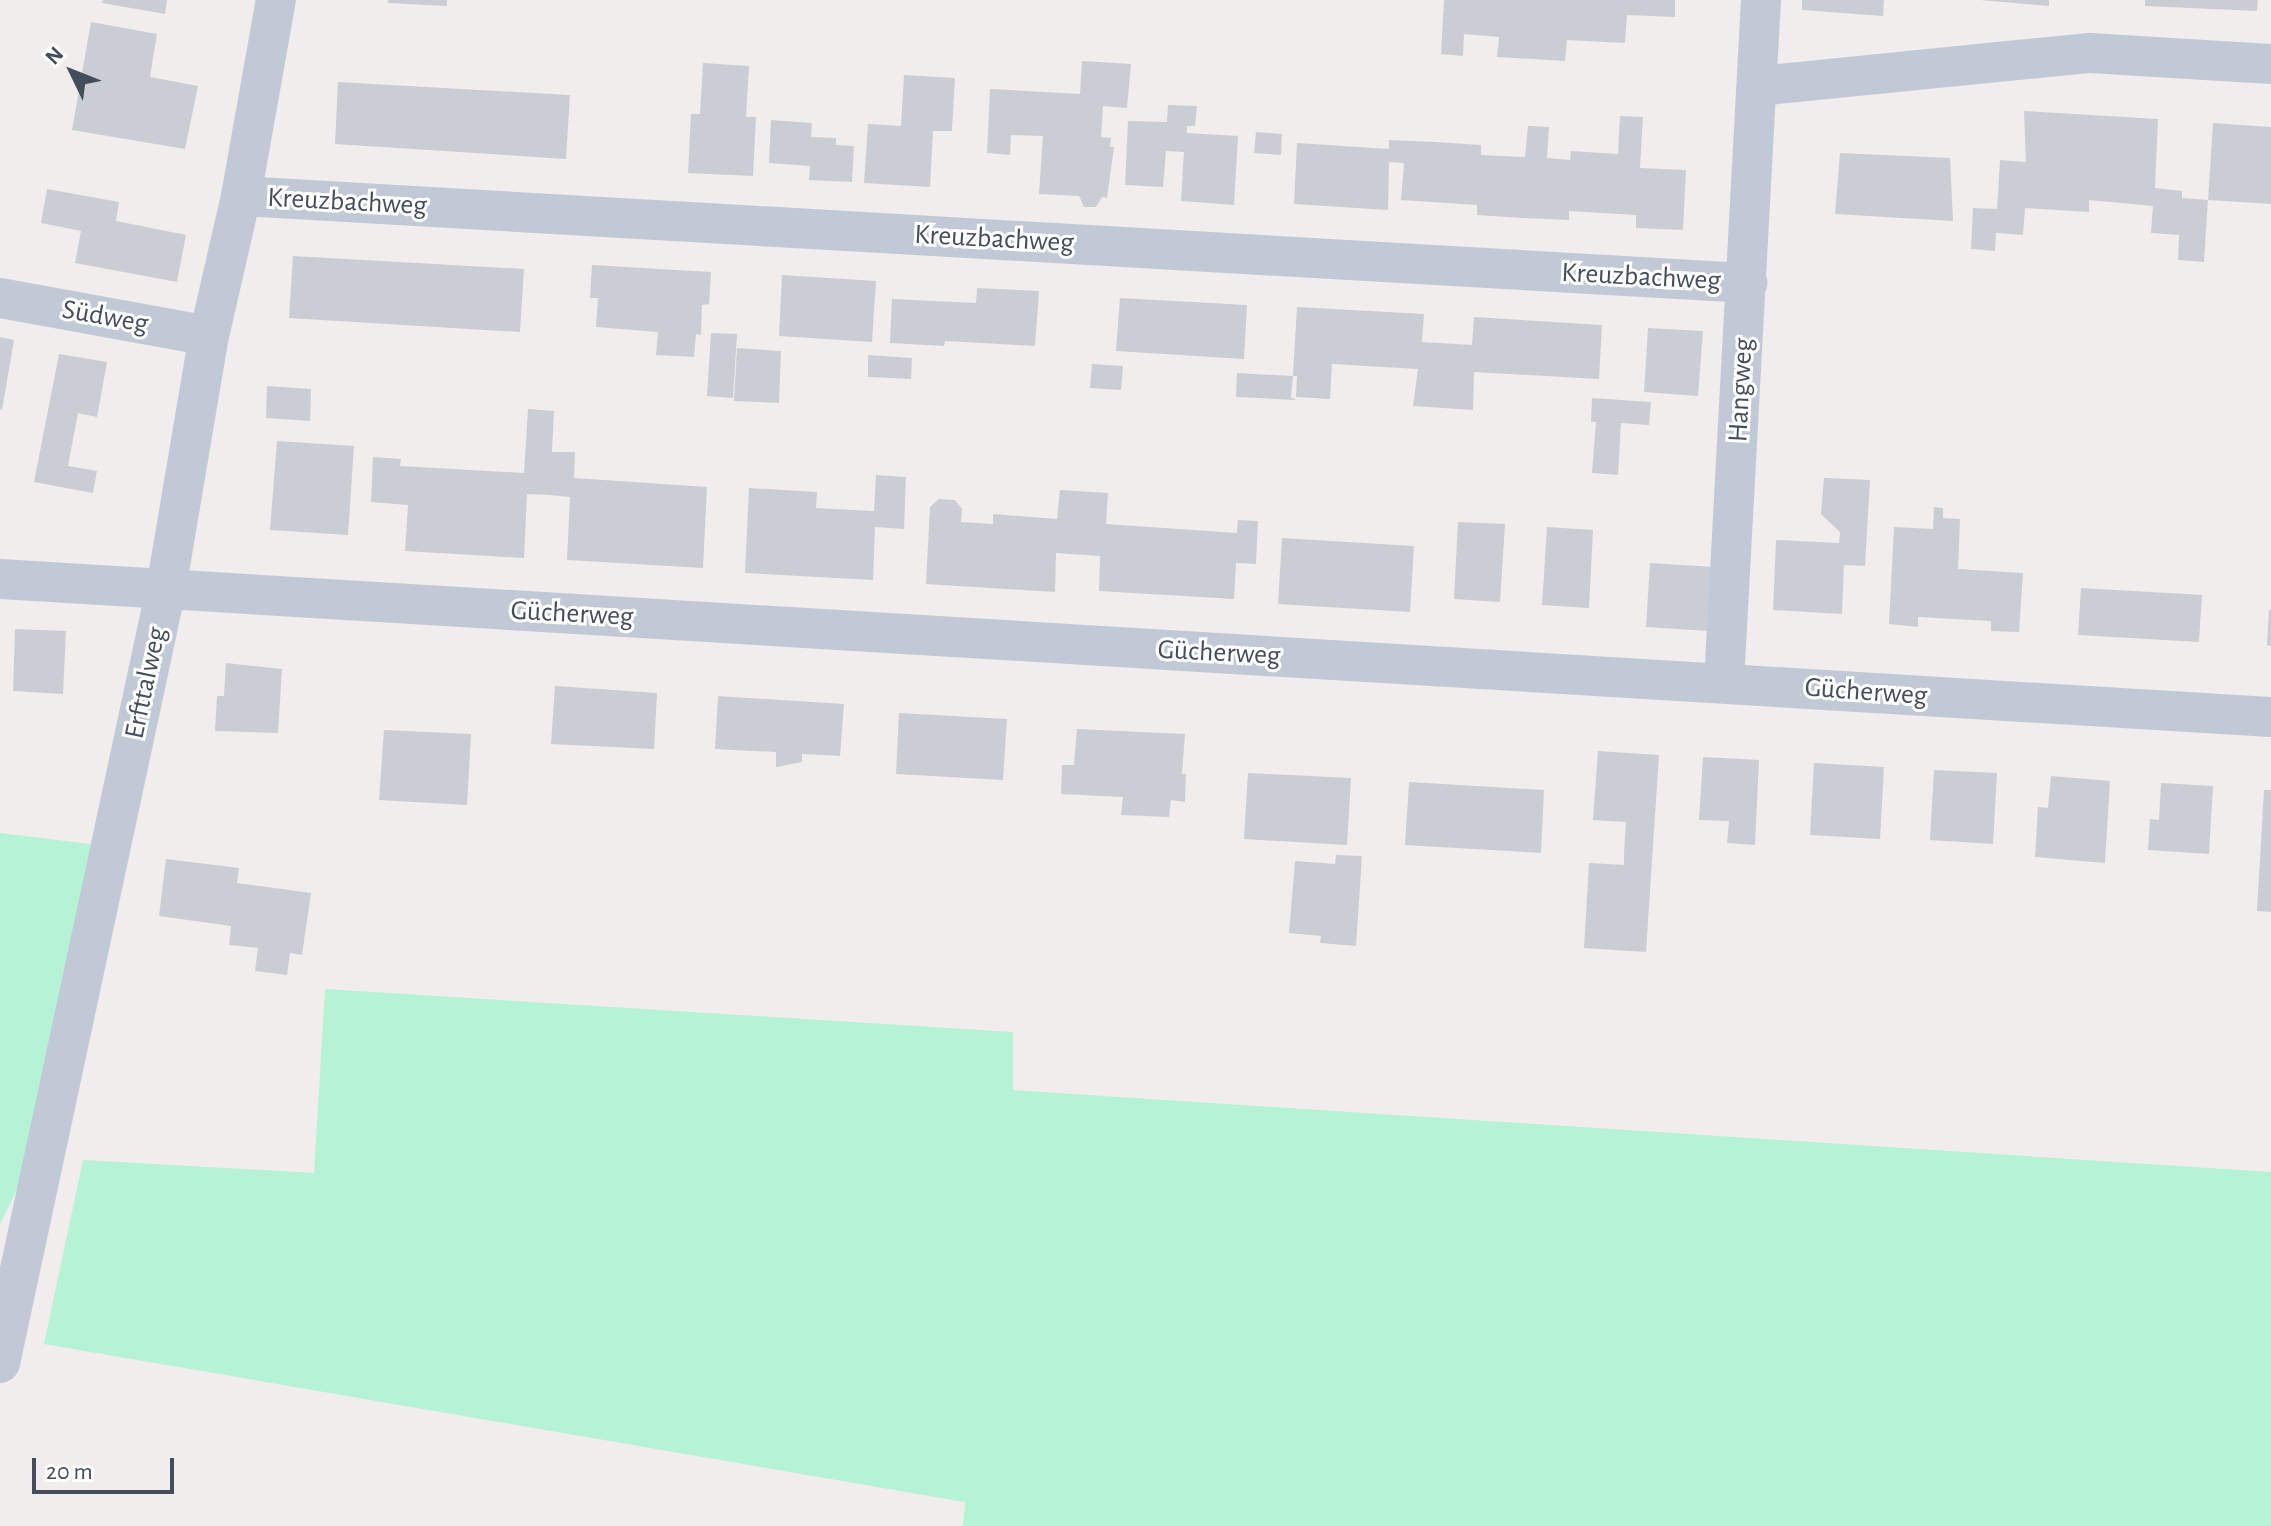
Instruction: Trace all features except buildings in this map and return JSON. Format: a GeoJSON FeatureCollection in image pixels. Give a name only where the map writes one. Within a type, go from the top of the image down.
{"type":"FeatureCollection","features":[{"type":"Feature","properties":{"kind":"street","name":"Erfttalweg"},"geometry":{"type":"LineString","coordinates":[[0,1363],[166,589],[209,336],[241,196],[276,0]]}},
{"type":"Feature","properties":{"kind":"street","name":"Hangweg"},"geometry":{"type":"LineString","coordinates":[[1724,683],[1761,0]]}},
{"type":"Feature","properties":{"kind":"street"},"geometry":{"type":"LineString","coordinates":[[1758,86],[2090,53],[2271,64]]}},
{"type":"Feature","properties":{"kind":"street","name":"Kreuzbachweg"},"geometry":{"type":"LineString","coordinates":[[241,196],[1747,283]]}},
{"type":"Feature","properties":{"kind":"street","name":"Südweg"},"geometry":{"type":"LineString","coordinates":[[0,298],[209,336]]}},
{"type":"Feature","properties":{"kind":"street","name":"Gücherweg"},"geometry":{"type":"LineString","coordinates":[[0,579],[2271,717]]}},
{"type":"Feature","properties":{"kind":"green space"},"geometry":{"type":"Polygon","coordinates":[[[0,833],[98,845],[34,1155],[0,1224],[0,833]]]}},
{"type":"Feature","properties":{"kind":"green space"},"geometry":{"type":"Polygon","coordinates":[[[325,989],[1013,1032],[1013,1090],[2271,1172],[2271,1526],[963,1526],[965,1502],[44,1344],[83,1160],[314,1173],[325,989]]]}}]}
